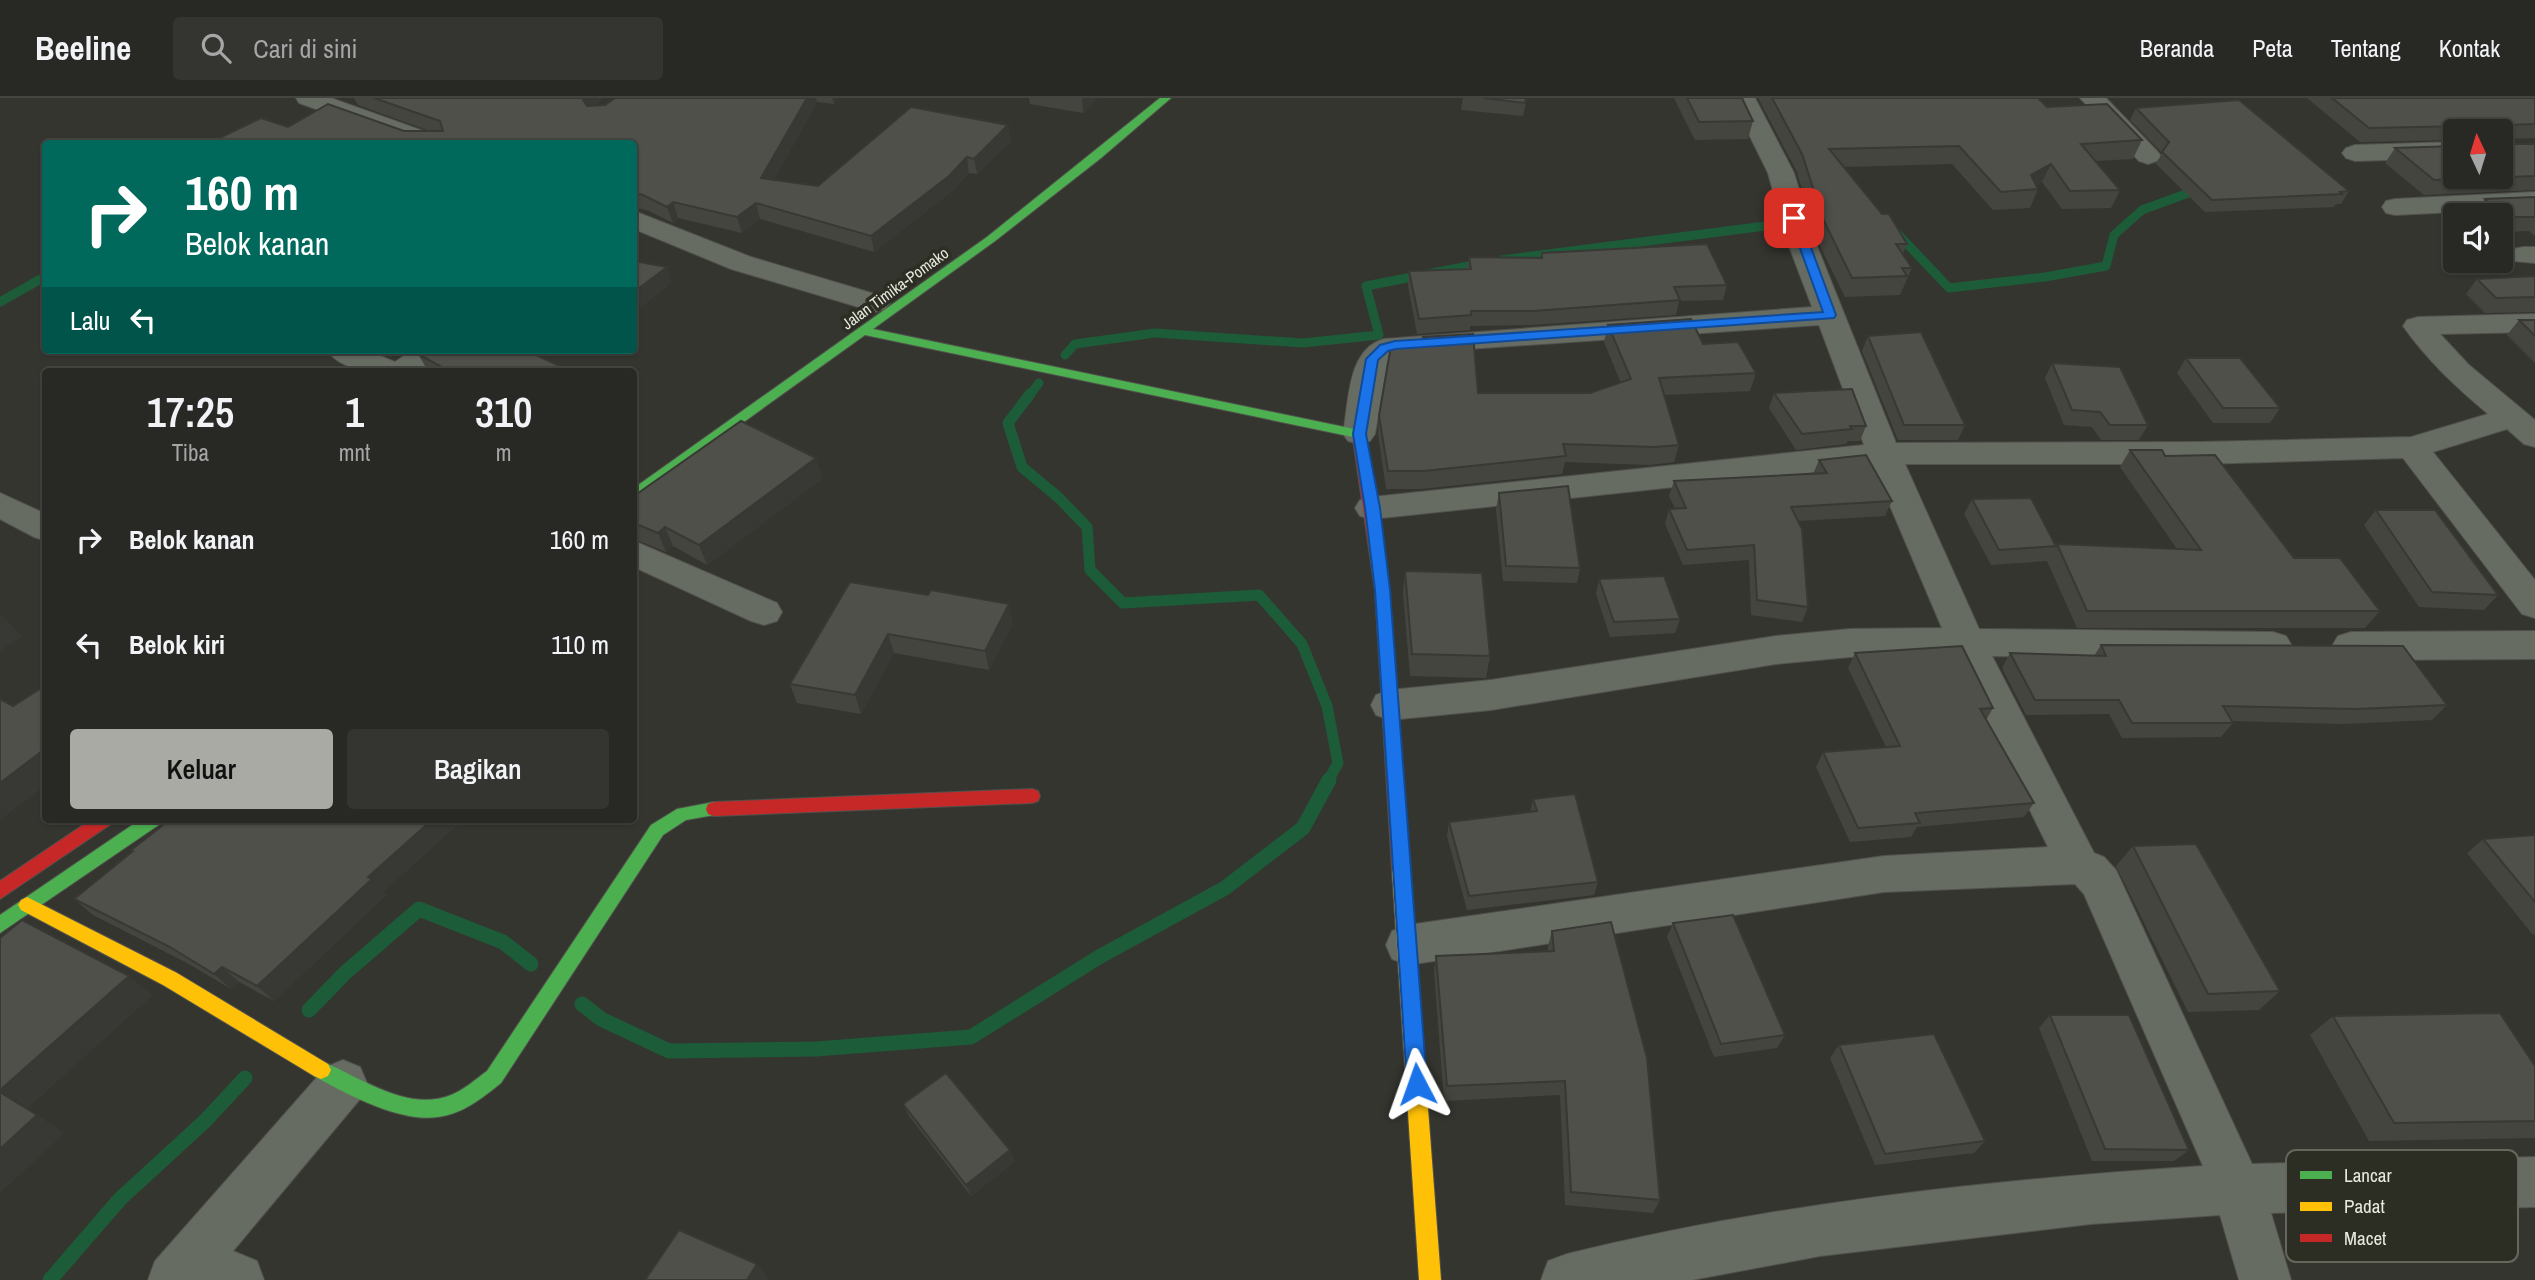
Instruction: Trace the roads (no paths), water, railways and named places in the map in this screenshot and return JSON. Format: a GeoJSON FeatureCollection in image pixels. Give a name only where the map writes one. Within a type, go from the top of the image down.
{"type":"FeatureCollection","features":[{"type":"Feature","properties":{"kind":"main road","name":"Jalan Timika-Pomako"},"geometry":{"type":"LineString","coordinates":[[637,492],[732,428],[1042,202],[1166,98]]}},
{"type":"Feature","properties":{"kind":"main road","name":"Jalan Timika-Pomako"},"geometry":{"type":"LineString","coordinates":[[864,311],[985,223],[1064,161]]}},
{"type":"Feature","properties":{"kind":"main road"},"geometry":{"type":"LineString","coordinates":[[865,331],[1359,434],[1373,508],[1382,590],[1430,1280]]}},
{"type":"Feature","properties":{"kind":"main road"},"geometry":{"type":"LineString","coordinates":[[27,905],[170,979],[343,1083],[410,1109],[436,1109],[457,1103],[475,1093],[494,1077],[657,830],[669,819],[691,810],[1032,796]]}},
{"type":"Feature","properties":{"kind":"main road"},"geometry":{"type":"LineString","coordinates":[[0,891],[99,823]]}},
{"type":"Feature","properties":{"kind":"main road"},"geometry":{"type":"LineString","coordinates":[[0,925],[148,823]]}},
{"type":"Feature","properties":{"kind":"street"},"geometry":{"type":"LineString","coordinates":[[309,98],[427,140]]}},
{"type":"Feature","properties":{"kind":"street"},"geometry":{"type":"LineString","coordinates":[[1743,98],[1781,173],[1801,241],[1884,454],[1966,642],[2078,866]]}},
{"type":"Feature","properties":{"kind":"street"},"geometry":{"type":"LineString","coordinates":[[2092,98],[2148,156]]}},
{"type":"Feature","properties":{"kind":"street"},"geometry":{"type":"LineString","coordinates":[[2356,153],[2443,150]]}},
{"type":"Feature","properties":{"kind":"street"},"geometry":{"type":"LineString","coordinates":[[2395,206],[2535,201]]}},
{"type":"Feature","properties":{"kind":"street"},"geometry":{"type":"LineString","coordinates":[[637,220],[864,311]]}},
{"type":"Feature","properties":{"kind":"street"},"geometry":{"type":"LineString","coordinates":[[1359,434],[1372,359],[1384,348],[1395,345],[1830,315]]}},
{"type":"Feature","properties":{"kind":"street"},"geometry":{"type":"LineString","coordinates":[[2524,427],[2457,370],[2428,341],[2418,326],[2535,323]]}},
{"type":"Feature","properties":{"kind":"street"},"geometry":{"type":"LineString","coordinates":[[351,354],[382,368]]}},
{"type":"Feature","properties":{"kind":"street"},"geometry":{"type":"LineString","coordinates":[[407,368],[426,354]]}},
{"type":"Feature","properties":{"kind":"street"},"geometry":{"type":"LineString","coordinates":[[1373,508],[1884,454],[2200,453],[2412,447],[2524,427]]}},
{"type":"Feature","properties":{"kind":"street"},"geometry":{"type":"LineString","coordinates":[[2412,447],[2535,605]]}},
{"type":"Feature","properties":{"kind":"street"},"geometry":{"type":"LineString","coordinates":[[0,504],[42,527]]}},
{"type":"Feature","properties":{"kind":"street"},"geometry":{"type":"LineString","coordinates":[[637,554],[764,612]]}},
{"type":"Feature","properties":{"kind":"street"},"geometry":{"type":"LineString","coordinates":[[1390,705],[1491,695],[1799,648],[1850,643],[2535,645]]}},
{"type":"Feature","properties":{"kind":"street"},"geometry":{"type":"LineString","coordinates":[[1408,945],[1884,874],[2035,864],[2078,866],[2089,870],[2101,883],[2238,1189],[2265,1280]]}},
{"type":"Feature","properties":{"kind":"street"},"geometry":{"type":"LineString","coordinates":[[202,1273],[343,1083]]}},
{"type":"Feature","properties":{"kind":"street"},"geometry":{"type":"LineString","coordinates":[[1567,1280],[1820,1230],[2091,1199],[2286,1188]]}},
{"type":"Feature","properties":{"kind":"waterway"},"geometry":{"type":"LineString","coordinates":[[1895,231],[1949,288],[2045,277],[2106,266],[2114,235],[2142,210],[2202,188]]}},
{"type":"Feature","properties":{"kind":"waterway"},"geometry":{"type":"LineString","coordinates":[[1502,260],[1773,225]]}},
{"type":"Feature","properties":{"kind":"waterway"},"geometry":{"type":"LineString","coordinates":[[1065,355],[1075,344],[1155,333],[1303,343],[1379,335],[1366,286],[1484,263]]}},
{"type":"Feature","properties":{"kind":"waterway"},"geometry":{"type":"LineString","coordinates":[[0,302],[42,278]]}},
{"type":"Feature","properties":{"kind":"waterway"},"geometry":{"type":"LineString","coordinates":[[1029,396],[1039,383]]}},
{"type":"Feature","properties":{"kind":"waterway"},"geometry":{"type":"LineString","coordinates":[[1030,394],[1008,423],[1022,467],[1059,498],[1087,527],[1090,570],[1123,603],[1259,595],[1302,644],[1327,706],[1338,763],[1328,781]]}},
{"type":"Feature","properties":{"kind":"waterway"},"geometry":{"type":"LineString","coordinates":[[582,1004],[601,1019],[669,1051],[816,1049],[971,1037],[1099,957],[1225,888],[1303,828],[1329,780]]}},
{"type":"Feature","properties":{"kind":"waterway"},"geometry":{"type":"LineString","coordinates":[[309,1010],[345,973],[419,909],[503,942],[531,964]]}},
{"type":"Feature","properties":{"kind":"waterway"},"geometry":{"type":"LineString","coordinates":[[50,1280],[120,1199],[205,1121],[245,1078]]}}]}
